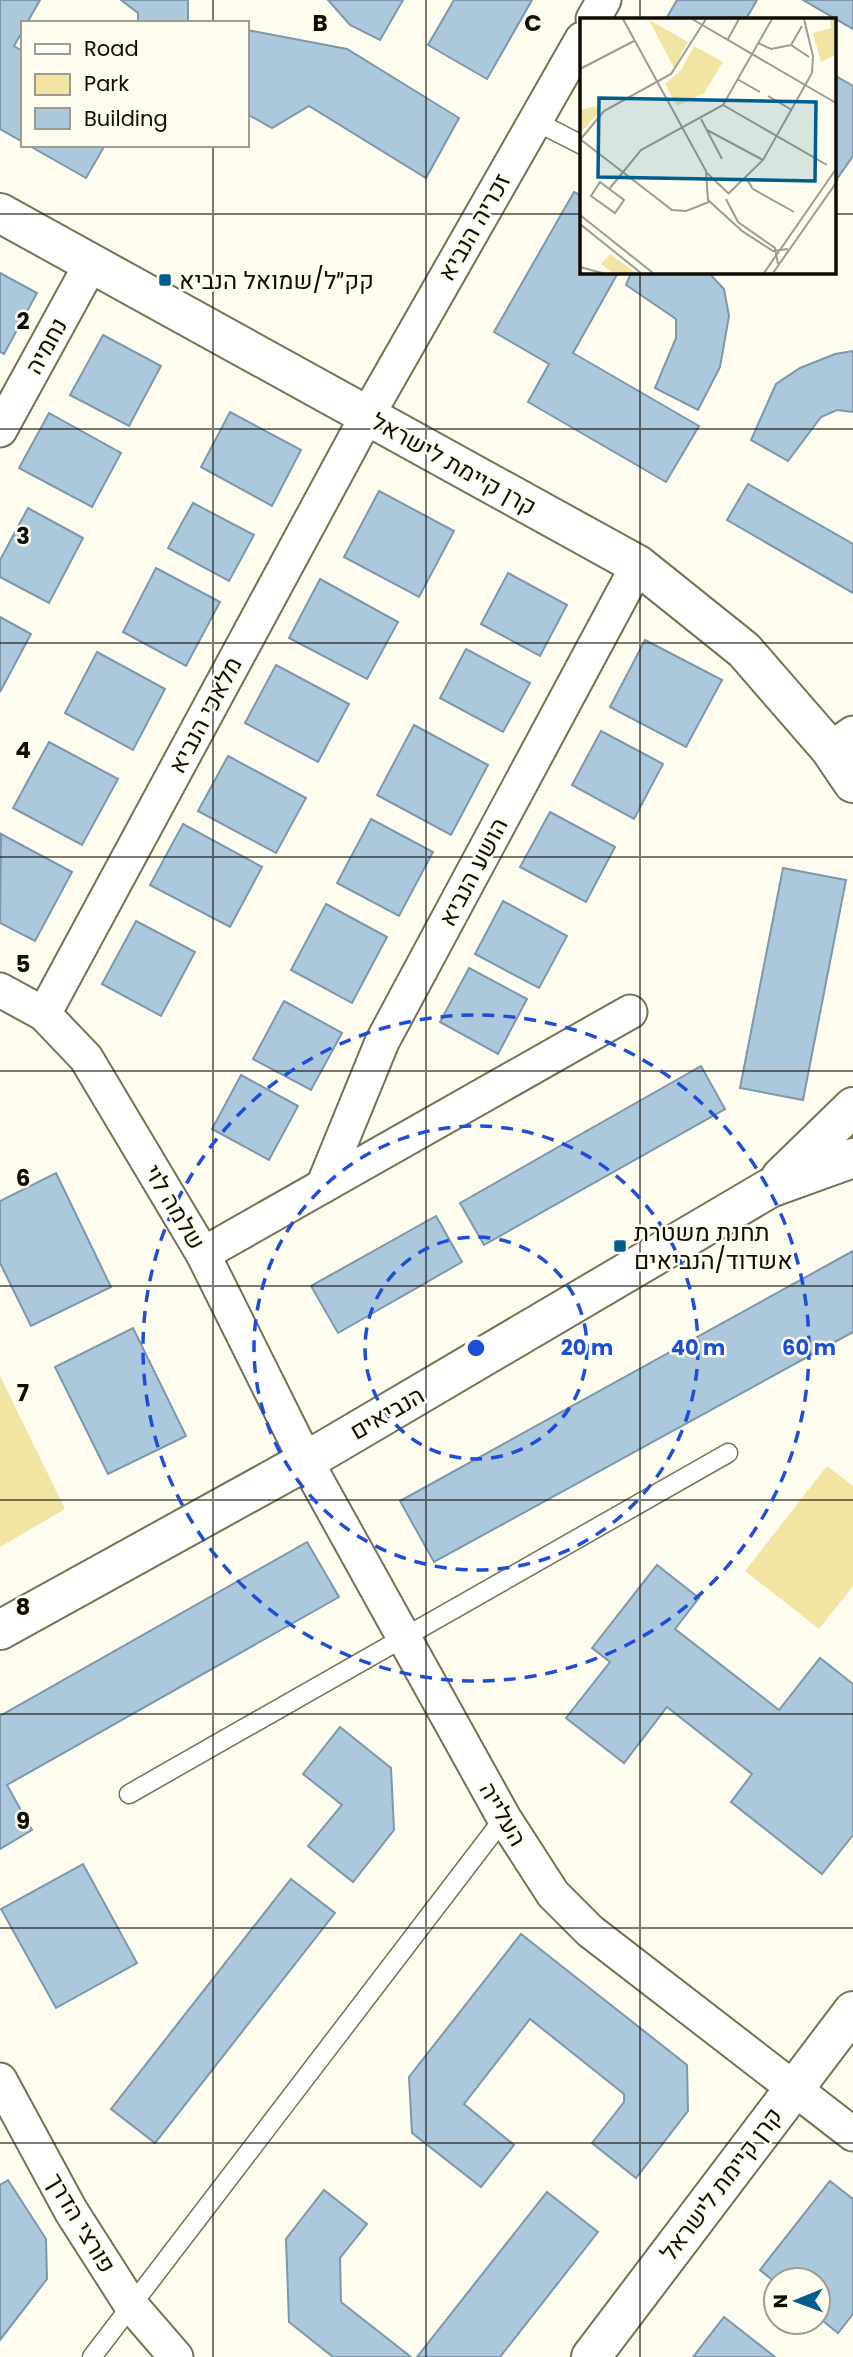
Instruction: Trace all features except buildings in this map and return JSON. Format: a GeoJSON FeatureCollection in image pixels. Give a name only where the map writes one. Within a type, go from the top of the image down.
{"type":"FeatureCollection","features":[{"type":"Feature","properties":{"kind":"street"},"geometry":{"type":"LineString","coordinates":[[594,18],[604,0]]}},
{"type":"Feature","properties":{"kind":"street","name":"זכריה הנביא"},"geometry":{"type":"LineString","coordinates":[[366,416],[580,42]]}},
{"type":"Feature","properties":{"kind":"street","name":"קרן קיימת לישראל"},"geometry":{"type":"LineString","coordinates":[[0,214],[92,262],[638,565],[744,650],[841,741],[853,783]]}},
{"type":"Feature","properties":{"kind":"street","name":"נחמיה"},"geometry":{"type":"LineString","coordinates":[[0,430],[92,262]]}},
{"type":"Feature","properties":{"kind":"street","name":"מלאכי הנביא"},"geometry":{"type":"LineString","coordinates":[[44,1014],[366,416]]}},
{"type":"Feature","properties":{"kind":"street","name":"הושע הנביא"},"geometry":{"type":"LineString","coordinates":[[323,1186],[382,1042],[638,565]]}},
{"type":"Feature","properties":{"kind":"street","name":"שלמה לוי"},"geometry":{"type":"LineString","coordinates":[[0,990],[44,1014],[86,1058],[204,1254],[306,1461]]}},
{"type":"Feature","properties":{"kind":"street"},"geometry":{"type":"LineString","coordinates":[[204,1254],[630,1012]]}},
{"type":"Feature","properties":{"kind":"street","name":"הנביאים"},"geometry":{"type":"LineString","coordinates":[[770,1188],[853,1107]]}},
{"type":"Feature","properties":{"kind":"street","name":"הנביאים"},"geometry":{"type":"LineString","coordinates":[[0,1630],[306,1461],[770,1188],[853,1158]]}},
{"type":"Feature","properties":{"kind":"street","name":"העלייה"},"geometry":{"type":"LineString","coordinates":[[306,1461],[504,1818],[553,1894],[590,1931],[792,2090],[853,2134]]}},
{"type":"Feature","properties":{"kind":"street","name":"קרן קיימת לישראל"},"geometry":{"type":"LineString","coordinates":[[591,2357],[853,2011]]}},
{"type":"Feature","properties":{"kind":"street","name":"פורצי הדרך"},"geometry":{"type":"LineString","coordinates":[[0,2080],[71,2211],[131,2305],[176,2357]]}},
{"type":"Feature","properties":{"kind":"lane"},"geometry":{"type":"LineString","coordinates":[[535,121],[580,144]]}},
{"type":"Feature","properties":{"kind":"lane"},"geometry":{"type":"LineString","coordinates":[[129,1794],[728,1453]]}},
{"type":"Feature","properties":{"kind":"lane"},"geometry":{"type":"LineString","coordinates":[[92,2357],[504,1818]]}},
{"type":"Feature","properties":{"kind":"green space"},"geometry":{"type":"Polygon","coordinates":[[[0,1376],[65,1509],[0,1547],[0,1376]]]}},
{"type":"Feature","properties":{"kind":"green space"},"geometry":{"type":"Polygon","coordinates":[[[827,1466],[853,1486],[853,1586],[819,1629],[745,1571],[827,1466]]]}},
{"type":"Feature","properties":{"kind":"place","name":"קק״ל/שמואל הנביא"},"geometry":{"type":"Point","coordinates":[165,280]}},
{"type":"Feature","properties":{"kind":"place","name":"תחנת משטרת אשדוד/הנביאים"},"geometry":{"type":"Point","coordinates":[620,1246]}}]}
